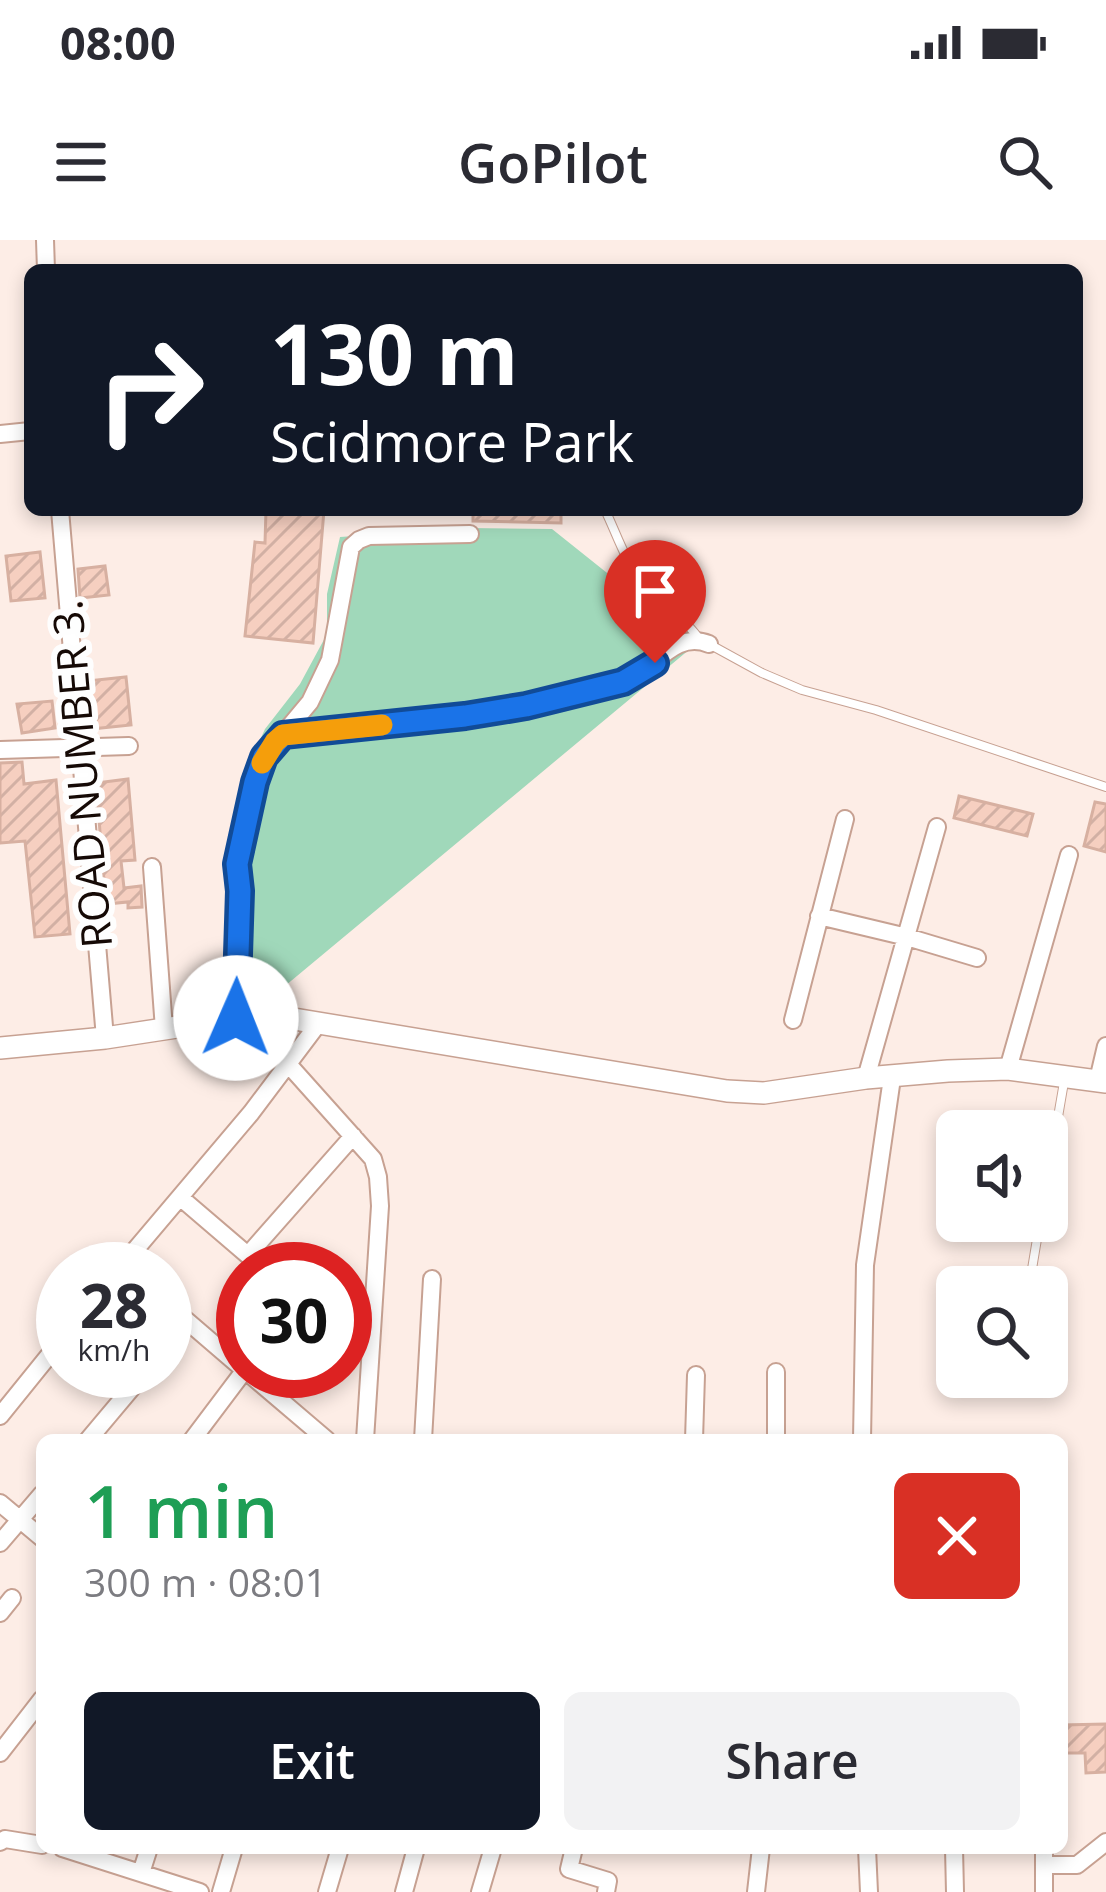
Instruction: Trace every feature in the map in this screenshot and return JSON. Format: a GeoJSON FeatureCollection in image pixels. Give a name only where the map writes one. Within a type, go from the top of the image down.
{"type":"FeatureCollection","features":[{"type":"Feature","properties":{"kind":"street","name":"ROAD NUMBER 3."},"geometry":{"type":"LineString","coordinates":[[60,516],[106,1037]]}},
{"type":"Feature","properties":{"kind":"street"},"geometry":{"type":"LineString","coordinates":[[236,1018],[237,864],[255,782],[264,757],[310,702],[330,660],[352,547],[370,536],[470,534]]}},
{"type":"Feature","properties":{"kind":"street"},"geometry":{"type":"LineString","coordinates":[[283,735],[526,706],[623,682],[670,648],[705,643]]}},
{"type":"Feature","properties":{"kind":"street"},"geometry":{"type":"LineString","coordinates":[[0,750],[128,746]]}},
{"type":"Feature","properties":{"kind":"street"},"geometry":{"type":"LineString","coordinates":[[793,1020],[845,819]]}},
{"type":"Feature","properties":{"kind":"street"},"geometry":{"type":"LineString","coordinates":[[866,1078],[937,827]]}},
{"type":"Feature","properties":{"kind":"street"},"geometry":{"type":"LineString","coordinates":[[1008,1069],[1069,855]]}},
{"type":"Feature","properties":{"kind":"street"},"geometry":{"type":"LineString","coordinates":[[152,867],[164,1029]]}},
{"type":"Feature","properties":{"kind":"street"},"geometry":{"type":"LineString","coordinates":[[819,916],[977,958]]}},
{"type":"Feature","properties":{"kind":"street"},"geometry":{"type":"LineString","coordinates":[[0,1045],[282,1017],[764,1093],[948,1071],[1008,1069],[1102,1081],[1106,1046]]}},
{"type":"Feature","properties":{"kind":"street"},"geometry":{"type":"LineString","coordinates":[[144,1242],[318,1024]]}},
{"type":"Feature","properties":{"kind":"street"},"geometry":{"type":"LineString","coordinates":[[288,1064],[373,1159],[379,1177],[365,1434]]}},
{"type":"Feature","properties":{"kind":"street"},"geometry":{"type":"LineString","coordinates":[[862,1434],[865,1265],[892,1078]]}},
{"type":"Feature","properties":{"kind":"street"},"geometry":{"type":"LineString","coordinates":[[259,1242],[353,1136]]}},
{"type":"Feature","properties":{"kind":"street"},"geometry":{"type":"LineString","coordinates":[[181,1198],[233,1242]]}},
{"type":"Feature","properties":{"kind":"street"},"geometry":{"type":"LineString","coordinates":[[423,1434],[432,1279]]}},
{"type":"Feature","properties":{"kind":"street"},"geometry":{"type":"LineString","coordinates":[[192,1325],[216,1346]]}},
{"type":"Feature","properties":{"kind":"street"},"geometry":{"type":"LineString","coordinates":[[0,1416],[36,1371]]}},
{"type":"Feature","properties":{"kind":"street"},"geometry":{"type":"LineString","coordinates":[[776,1372],[776,1434]]}},
{"type":"Feature","properties":{"kind":"street"},"geometry":{"type":"LineString","coordinates":[[694,1434],[696,1375]]}},
{"type":"Feature","properties":{"kind":"street"},"geometry":{"type":"LineString","coordinates":[[93,1434],[123,1398]]}},
{"type":"Feature","properties":{"kind":"street"},"geometry":{"type":"LineString","coordinates":[[203,1434],[226,1398]]}},
{"type":"Feature","properties":{"kind":"street"},"geometry":{"type":"LineString","coordinates":[[275,1398],[316,1434]]}},
{"type":"Feature","properties":{"kind":"street"},"geometry":{"type":"LineString","coordinates":[[0,1543],[36,1501]]}},
{"type":"Feature","properties":{"kind":"street"},"geometry":{"type":"LineString","coordinates":[[0,1503],[36,1533]]}},
{"type":"Feature","properties":{"kind":"street"},"geometry":{"type":"LineString","coordinates":[[0,1753],[36,1708]]}},
{"type":"Feature","properties":{"kind":"street"},"geometry":{"type":"LineString","coordinates":[[0,1841],[36,1844]]}},
{"type":"Feature","properties":{"kind":"street"},"geometry":{"type":"LineString","coordinates":[[1044,1892],[1044,1857],[1077,1865],[1106,1842]]}},
{"type":"Feature","properties":{"kind":"street"},"geometry":{"type":"LineString","coordinates":[[81,1854],[200,1892]]}},
{"type":"Feature","properties":{"kind":"street"},"geometry":{"type":"LineString","coordinates":[[141,1873],[147,1854]]}},
{"type":"Feature","properties":{"kind":"street"},"geometry":{"type":"LineString","coordinates":[[221,1892],[232,1854]]}},
{"type":"Feature","properties":{"kind":"street"},"geometry":{"type":"LineString","coordinates":[[327,1892],[338,1854]]}},
{"type":"Feature","properties":{"kind":"street"},"geometry":{"type":"LineString","coordinates":[[404,1892],[414,1854]]}},
{"type":"Feature","properties":{"kind":"street"},"geometry":{"type":"LineString","coordinates":[[480,1892],[491,1854]]}},
{"type":"Feature","properties":{"kind":"street"},"geometry":{"type":"LineString","coordinates":[[573,1854],[569,1869],[608,1881],[606,1892]]}},
{"type":"Feature","properties":{"kind":"street"},"geometry":{"type":"LineString","coordinates":[[756,1892],[759,1854]]}},
{"type":"Feature","properties":{"kind":"street"},"geometry":{"type":"LineString","coordinates":[[867,1854],[868,1892]]}},
{"type":"Feature","properties":{"kind":"street"},"geometry":{"type":"LineString","coordinates":[[954,1854],[955,1892]]}},
{"type":"Feature","properties":{"kind":"lane"},"geometry":{"type":"LineString","coordinates":[[608,516],[640,578],[705,643],[802,690],[1106,787]]}},
{"type":"Feature","properties":{"kind":"lane"},"geometry":{"type":"LineString","coordinates":[[1059,1110],[1065,1076]]}},
{"type":"Feature","properties":{"kind":"green space"},"geometry":{"type":"Polygon","coordinates":[[[468,528],[552,529],[696,644],[250,1015],[228,978],[238,907],[227,859],[249,764],[265,729],[300,684],[327,634],[327,594],[340,537],[468,528]]]}},
{"type":"Feature","properties":{"kind":"building"},"geometry":{"type":"Polygon","coordinates":[[[266,516],[324,516],[313,643],[245,636],[255,542],[265,543],[266,516]]]}},
{"type":"Feature","properties":{"kind":"building"},"geometry":{"type":"Polygon","coordinates":[[[473,516],[561,516],[561,523],[473,521],[473,516]]]}},
{"type":"Feature","properties":{"kind":"building"},"geometry":{"type":"Polygon","coordinates":[[[40,552],[45,598],[11,601],[6,556],[40,552]]]}},
{"type":"Feature","properties":{"kind":"building"},"geometry":{"type":"Polygon","coordinates":[[[105,566],[109,595],[80,598],[78,569],[105,566]]]}},
{"type":"Feature","properties":{"kind":"building"},"geometry":{"type":"Polygon","coordinates":[[[126,677],[131,725],[91,729],[87,681],[126,677]]]}},
{"type":"Feature","properties":{"kind":"building"},"geometry":{"type":"Polygon","coordinates":[[[52,701],[55,728],[22,733],[17,704],[52,701]]]}},
{"type":"Feature","properties":{"kind":"building"},"geometry":{"type":"Polygon","coordinates":[[[22,762],[24,784],[56,780],[70,934],[35,937],[25,841],[0,843],[0,763],[22,762]]]}},
{"type":"Feature","properties":{"kind":"building"},"geometry":{"type":"Polygon","coordinates":[[[128,779],[135,860],[121,861],[124,888],[141,886],[142,907],[128,908],[128,902],[106,904],[96,783],[128,779]]]}},
{"type":"Feature","properties":{"kind":"building"},"geometry":{"type":"Polygon","coordinates":[[[959,796],[1033,814],[1027,836],[954,818],[959,796]]]}},
{"type":"Feature","properties":{"kind":"building"},"geometry":{"type":"Polygon","coordinates":[[[1095,802],[1106,804],[1106,852],[1084,846],[1095,802]]]}},
{"type":"Feature","properties":{"kind":"building"},"geometry":{"type":"Polygon","coordinates":[[[1106,1724],[1106,1772],[1086,1773],[1085,1753],[1068,1753],[1068,1725],[1106,1724]]]}},
{"type":"Feature","properties":{"kind":"slow traffic"},"geometry":{"type":"LineString","coordinates":[[262,763],[283,735],[382,725]]}},
{"type":"Feature","properties":{"kind":"route"},"geometry":{"type":"LineString","coordinates":[[236,1018],[237,864],[255,782],[264,757],[283,735],[526,706],[623,682],[655,663]]}}]}
